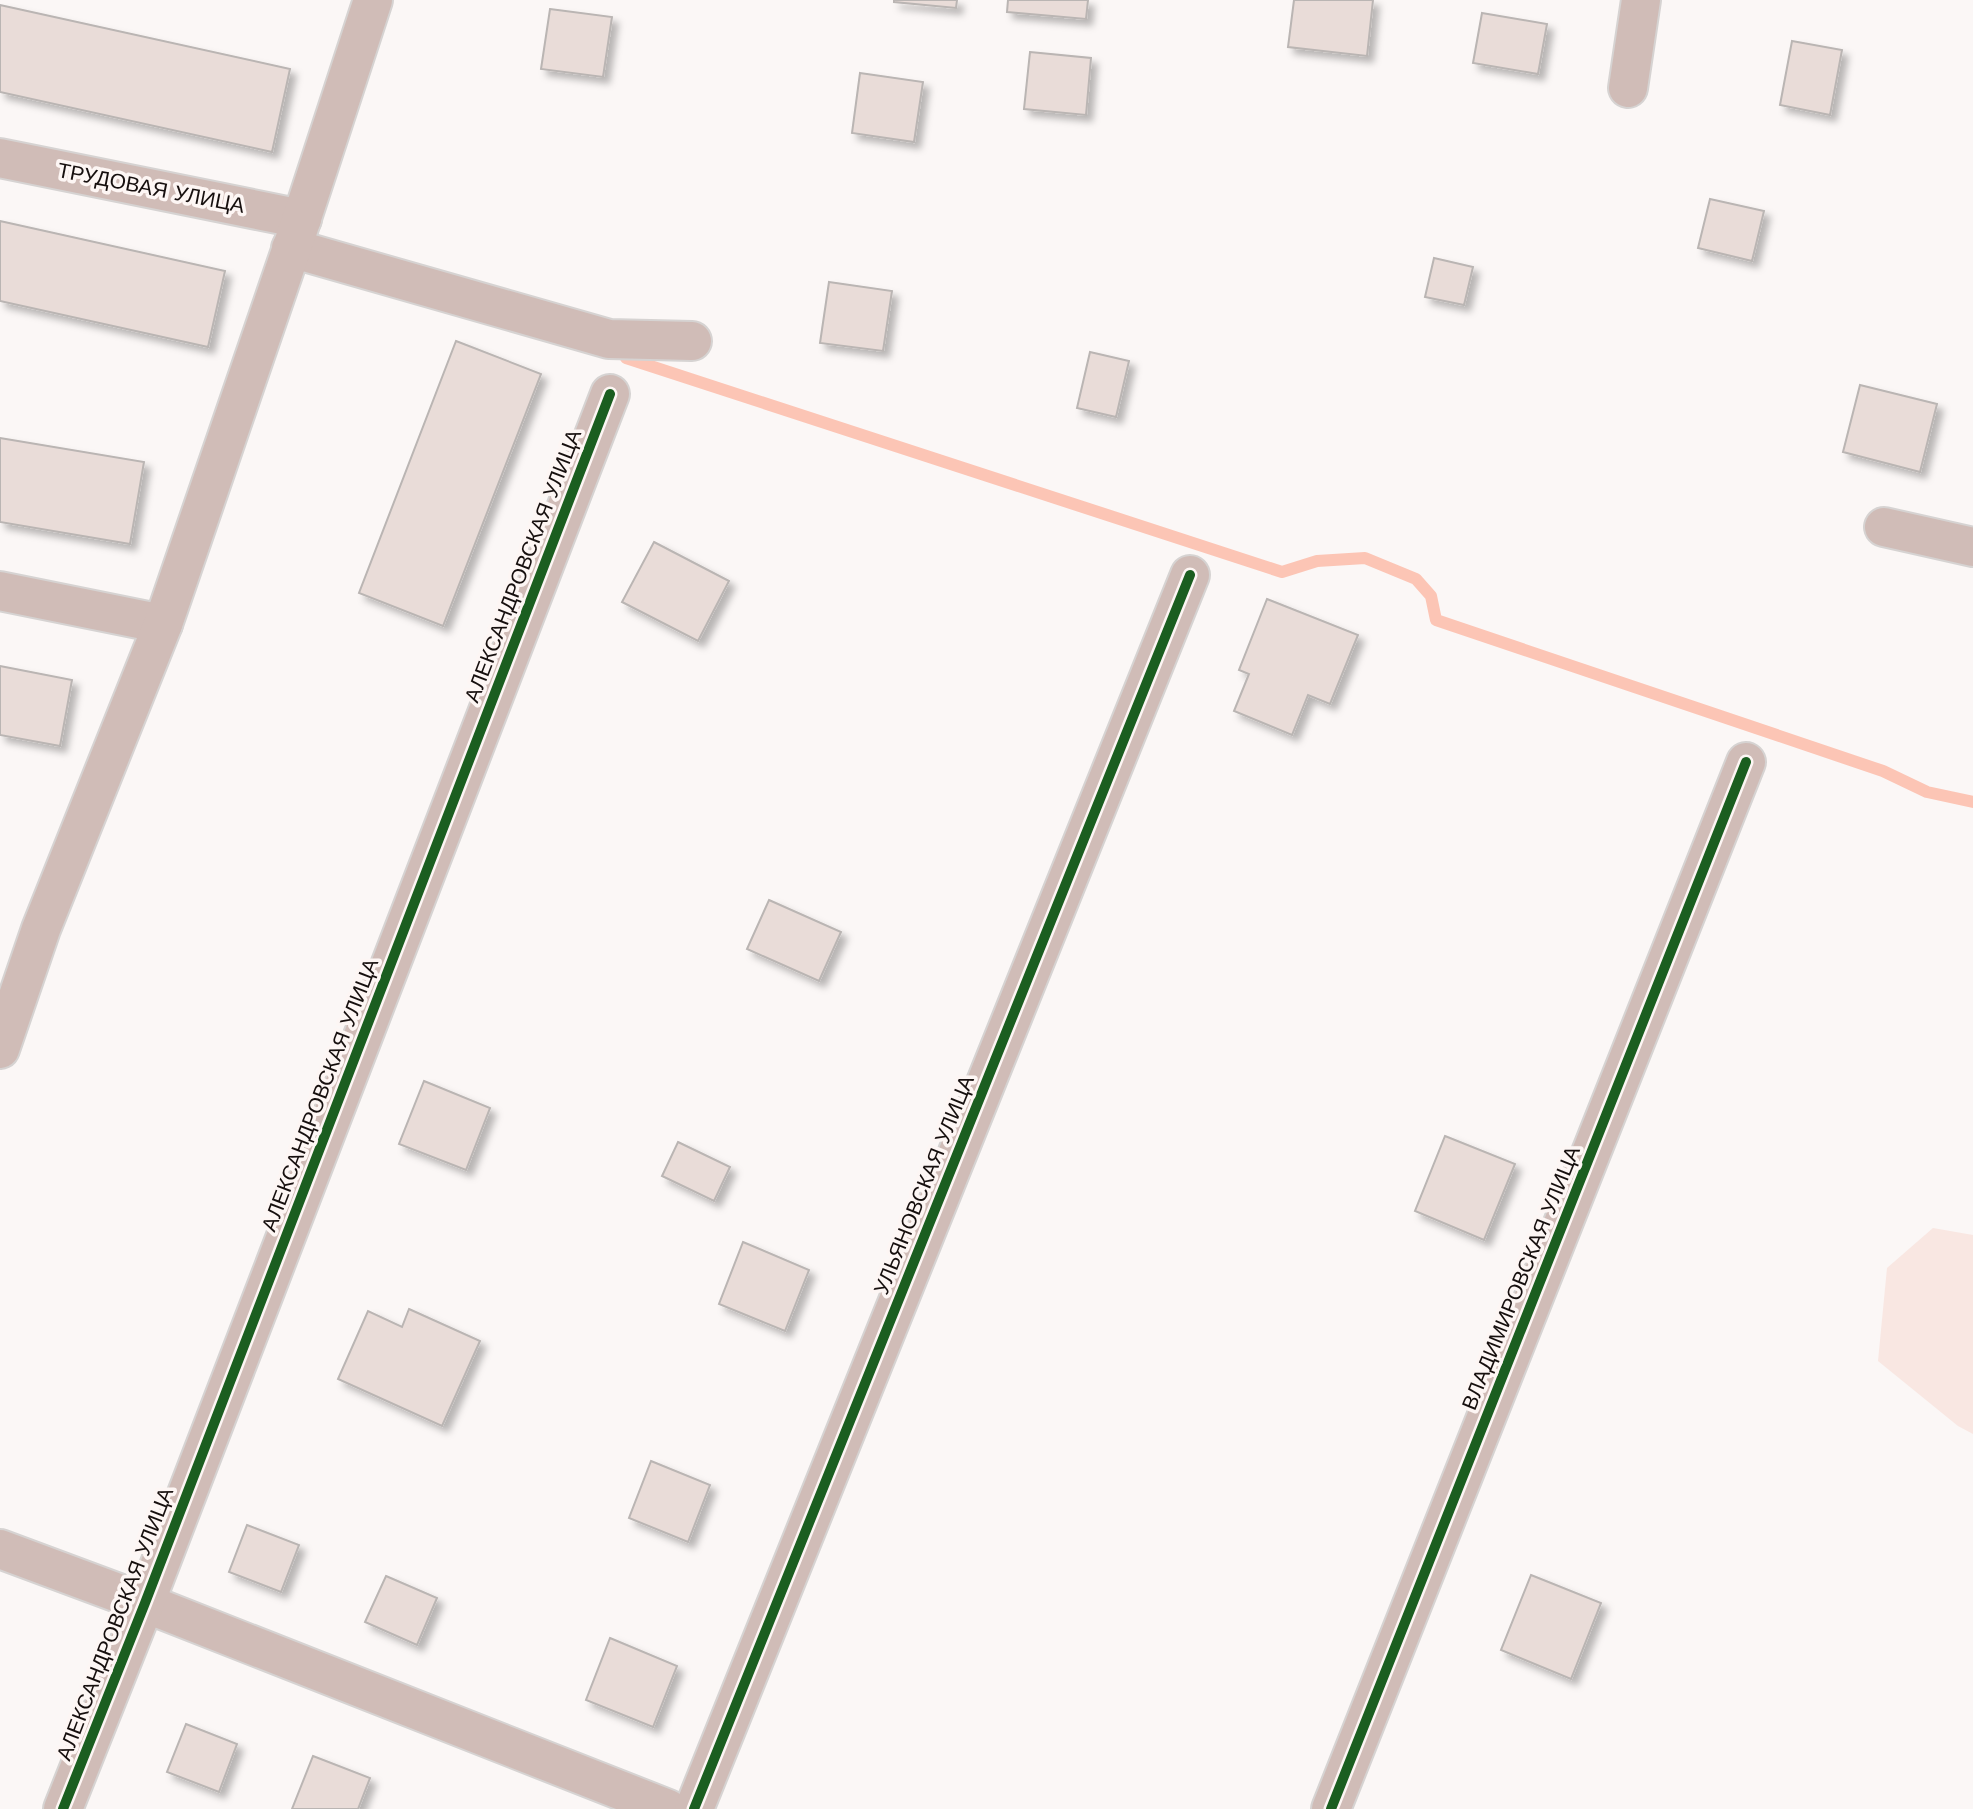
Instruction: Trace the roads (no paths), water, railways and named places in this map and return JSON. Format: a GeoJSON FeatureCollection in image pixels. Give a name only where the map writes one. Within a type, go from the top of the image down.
{"type":"FeatureCollection","features":[{"type":"Feature","properties":{"kind":"street"},"geometry":{"type":"LineString","coordinates":[[0,1049],[41,929],[163,624],[297,234],[373,0]]}},
{"type":"Feature","properties":{"kind":"street"},"geometry":{"type":"LineString","coordinates":[[1628,88],[1641,0]]}},
{"type":"Feature","properties":{"kind":"street","name":"ТРУДОВАЯ УЛИЦА"},"geometry":{"type":"LineString","coordinates":[[0,158],[297,234],[609,339],[692,341]]}},
{"type":"Feature","properties":{"kind":"street","name":"АЛЕКСАНДРОВСКАЯ УЛИЦА"},"geometry":{"type":"LineString","coordinates":[[63,1809],[145,1603],[610,394]]}},
{"type":"Feature","properties":{"kind":"street"},"geometry":{"type":"LineString","coordinates":[[1884,527],[1973,547]]}},
{"type":"Feature","properties":{"kind":"street","name":"УЛЬЯНОВСКАЯ УЛИЦА"},"geometry":{"type":"LineString","coordinates":[[694,1809],[1190,575]]}},
{"type":"Feature","properties":{"kind":"street"},"geometry":{"type":"LineString","coordinates":[[0,591],[163,624]]}},
{"type":"Feature","properties":{"kind":"street","name":"ВЛАДИМИРОВСКАЯ УЛИЦА"},"geometry":{"type":"LineString","coordinates":[[1331,1809],[1746,762]]}},
{"type":"Feature","properties":{"kind":"street"},"geometry":{"type":"LineString","coordinates":[[0,1549],[145,1603],[668,1809]]}},
{"type":"Feature","properties":{"kind":"waterway"},"geometry":{"type":"LineString","coordinates":[[626,358],[1282,572],[1317,561],[1365,558],[1416,579],[1431,596],[1436,620],[1883,771],[1927,792],[1973,802]]}}]}
